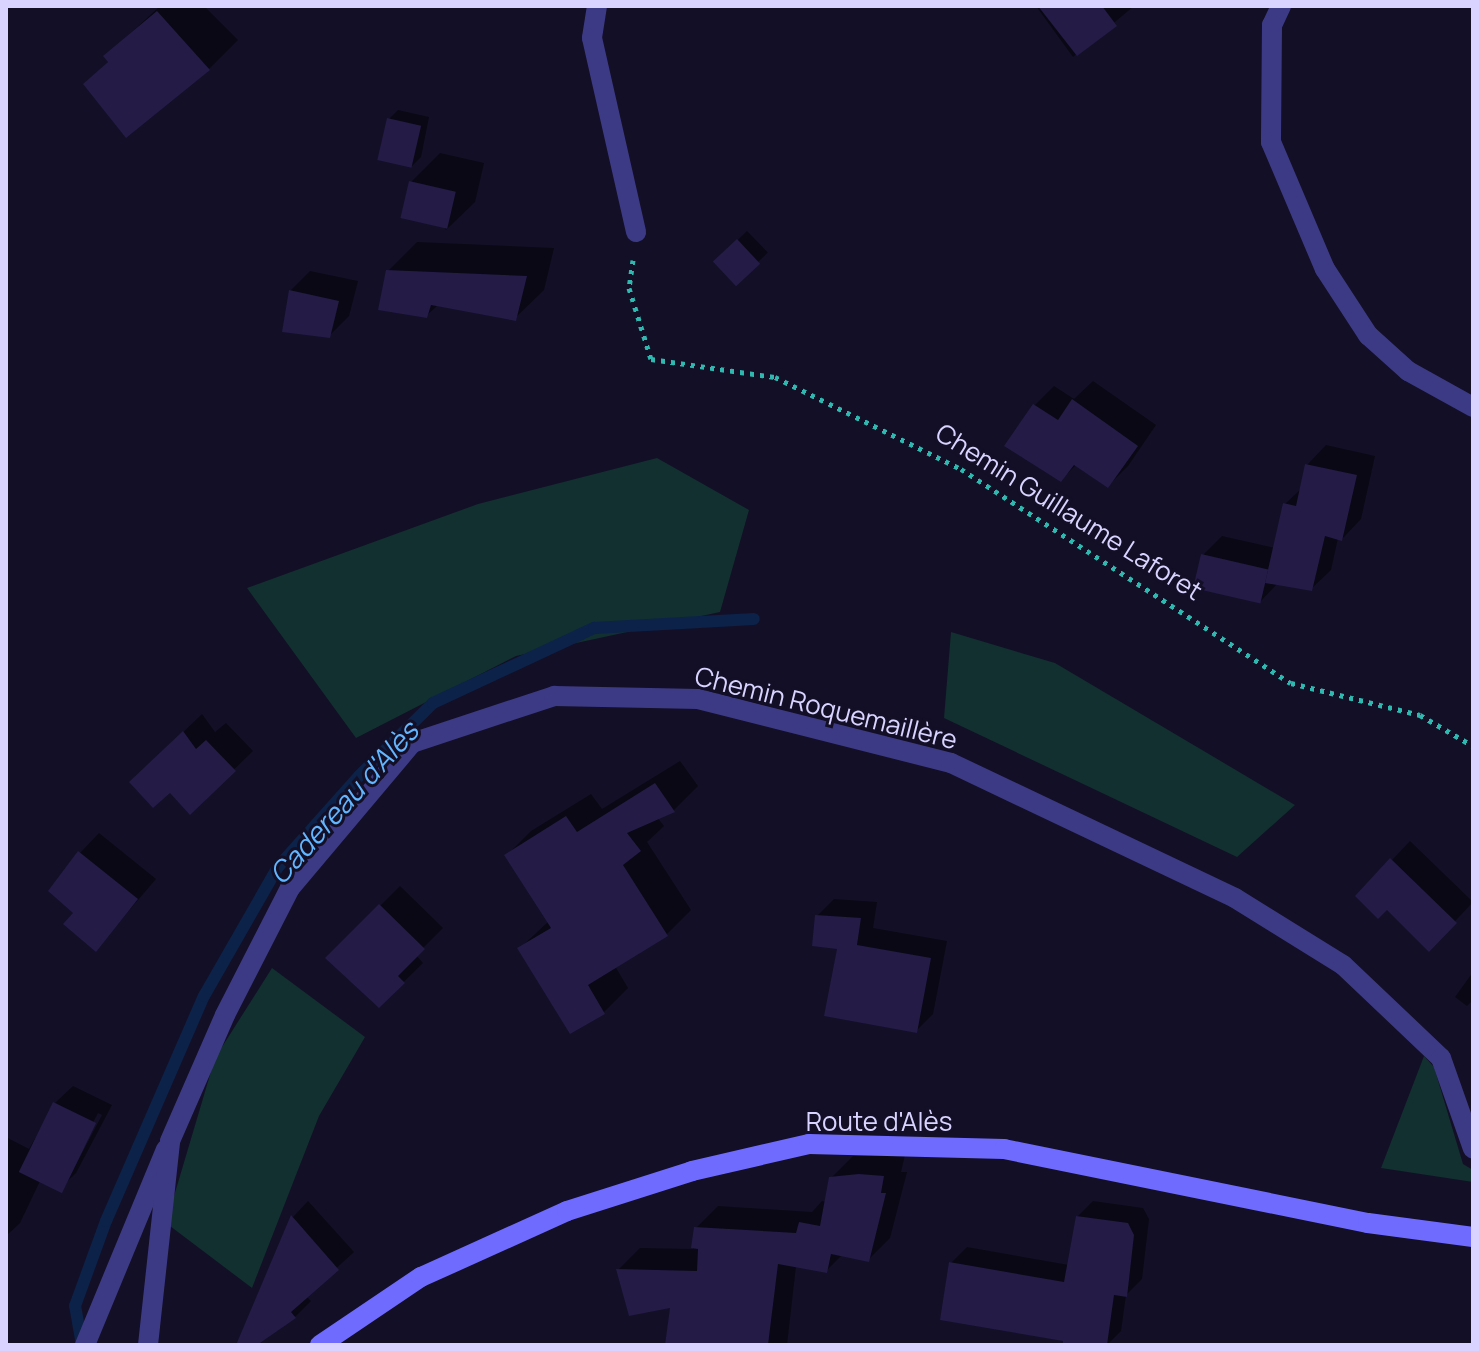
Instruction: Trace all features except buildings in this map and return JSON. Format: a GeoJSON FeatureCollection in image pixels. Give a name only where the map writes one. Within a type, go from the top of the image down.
{"type":"FeatureCollection","features":[{"type":"Feature","properties":{"kind":"main road","name":"Route d'Alès"},"geometry":{"type":"LineString","coordinates":[[320,1345],[337,1339],[421,1277],[567,1211],[692,1171],[809,1144],[1004,1149],[1368,1223],[1473,1237]]}},
{"type":"Feature","properties":{"kind":"street"},"geometry":{"type":"LineString","coordinates":[[597,6],[592,38],[636,232]]}},
{"type":"Feature","properties":{"kind":"street"},"geometry":{"type":"LineString","coordinates":[[1281,6],[1272,25],[1271,142],[1325,269],[1368,335],[1408,371],[1473,407]]}},
{"type":"Feature","properties":{"kind":"street","name":"Chemin Roquemaillère"},"geometry":{"type":"LineString","coordinates":[[148,1345],[170,1141],[225,1015],[290,888],[412,743],[554,696],[698,699],[951,763],[1235,898],[1343,965],[1441,1058],[1473,1149]]}},
{"type":"Feature","properties":{"kind":"street"},"geometry":{"type":"LineString","coordinates":[[85,1345],[170,1141]]}},
{"type":"Feature","properties":{"kind":"path","name":"Chemin Guillaume Laforet"},"geometry":{"type":"LineString","coordinates":[[636,232],[629,288],[651,359],[775,377],[961,469],[1291,683],[1420,715],[1473,746]]}},
{"type":"Feature","properties":{"kind":"green space"},"geometry":{"type":"Polygon","coordinates":[[[657,458],[749,510],[720,612],[516,656],[356,738],[247,588],[478,504],[657,458]]]}},
{"type":"Feature","properties":{"kind":"green space"},"geometry":{"type":"Polygon","coordinates":[[[951,632],[1055,663],[1295,805],[1237,857],[944,718],[951,632]]]}},
{"type":"Feature","properties":{"kind":"green space"},"geometry":{"type":"Polygon","coordinates":[[[272,968],[365,1037],[319,1116],[252,1288],[166,1223],[215,1058],[272,968]]]}},
{"type":"Feature","properties":{"kind":"green space"},"geometry":{"type":"Polygon","coordinates":[[[1424,1056],[1434,1067],[1463,1164],[1473,1170],[1473,1182],[1381,1168],[1424,1056]]]}},
{"type":"Feature","properties":{"kind":"waterway","name":"Cadereau d'Alès"},"geometry":{"type":"LineString","coordinates":[[82,1345],[75,1306],[106,1221],[204,996],[278,867],[359,776],[433,703],[594,628],[754,619]]}}]}
